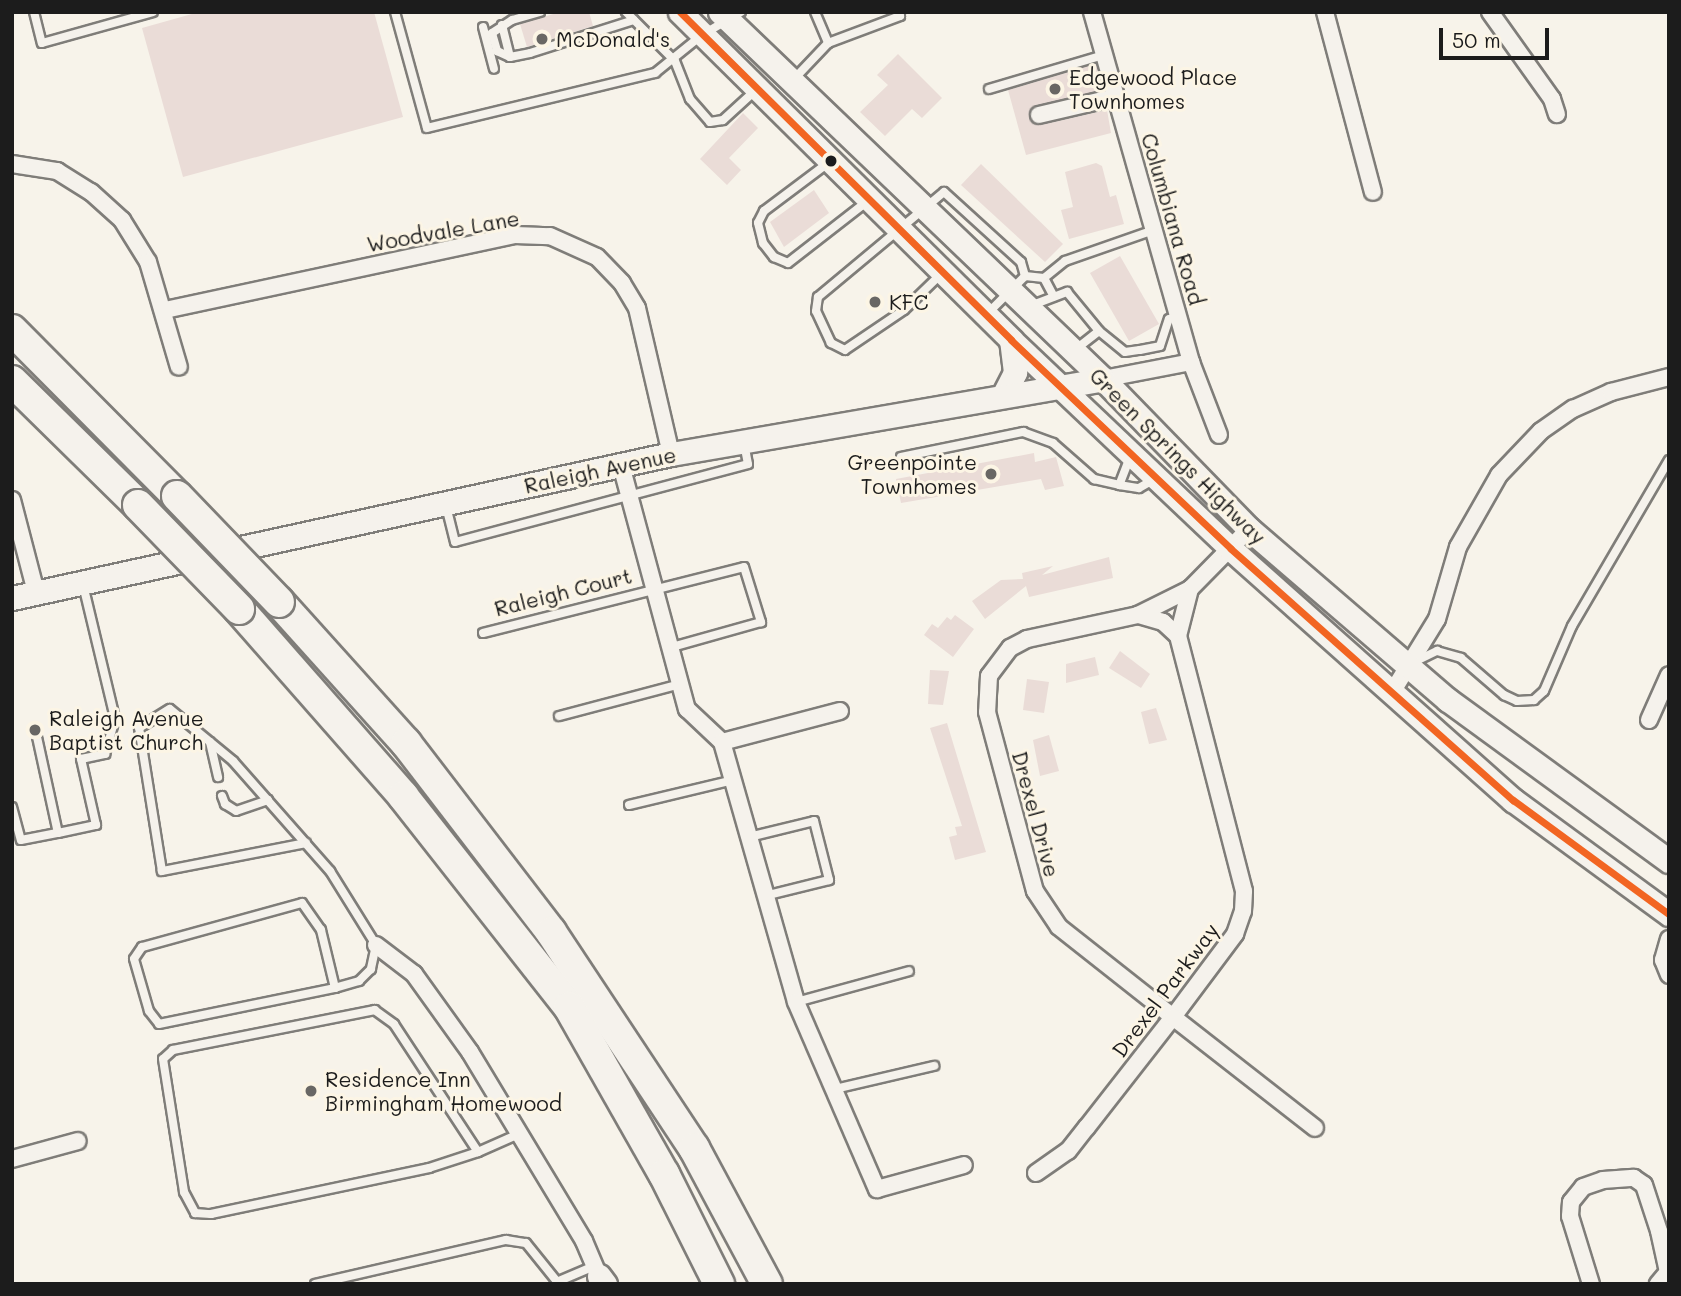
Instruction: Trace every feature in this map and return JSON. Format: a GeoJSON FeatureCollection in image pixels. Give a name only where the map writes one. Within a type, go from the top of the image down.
{"type":"FeatureCollection","features":[{"type":"Feature","properties":{"kind":"highway"},"geometry":{"type":"LineString","coordinates":[[12,330],[279,602],[406,743],[551,932],[694,1148],[767,1284]]}},
{"type":"Feature","properties":{"kind":"highway"},"geometry":{"type":"LineString","coordinates":[[12,381],[138,505],[239,610],[403,796],[569,1007],[664,1174],[719,1284]]}},
{"type":"Feature","properties":{"kind":"main road","name":"Green Springs Highway"},"geometry":{"type":"LineString","coordinates":[[680,12],[1011,340],[1231,549],[1513,800],[1669,914]]}},
{"type":"Feature","properties":{"kind":"main road","name":"Green Springs Highway"},"geometry":{"type":"LineString","coordinates":[[731,15],[791,82],[926,210],[1018,283],[1028,307],[1103,379],[1249,529],[1408,665],[1553,781],[1669,861]]}},
{"type":"Feature","properties":{"kind":"main road"},"geometry":{"type":"LineString","coordinates":[[1003,396],[1014,372],[1011,340]]}},
{"type":"Feature","properties":{"kind":"main road","name":"Raleigh Avenue"},"geometry":{"type":"LineString","coordinates":[[12,597],[671,454],[1103,379]]}},
{"type":"Feature","properties":{"kind":"street","name":"Columbiana Road"},"geometry":{"type":"LineString","coordinates":[[1093,12],[1191,362],[1219,435]]}},
{"type":"Feature","properties":{"kind":"street"},"geometry":{"type":"LineString","coordinates":[[1325,12],[1373,192]]}},
{"type":"Feature","properties":{"kind":"street"},"geometry":{"type":"LineString","coordinates":[[1490,12],[1552,99],[1557,114]]}},
{"type":"Feature","properties":{"kind":"street"},"geometry":{"type":"LineString","coordinates":[[1039,115],[1116,97]]}},
{"type":"Feature","properties":{"kind":"street"},"geometry":{"type":"LineString","coordinates":[[12,164],[57,172],[91,192],[122,220],[148,262],[165,310],[179,367]]}},
{"type":"Feature","properties":{"kind":"street","name":"Woodvale Lane"},"geometry":{"type":"LineString","coordinates":[[165,310],[515,235],[550,236],[597,257],[622,283],[637,308],[671,454]]}},
{"type":"Feature","properties":{"kind":"street","name":"Raleigh Avenue"},"geometry":{"type":"LineString","coordinates":[[1103,379],[1191,362]]}},
{"type":"Feature","properties":{"kind":"street"},"geometry":{"type":"LineString","coordinates":[[1391,694],[1437,619],[1458,547],[1499,475],[1541,431],[1573,409],[1611,392],[1669,377]]}},
{"type":"Feature","properties":{"kind":"street","name":"Raleigh Court"},"geometry":{"type":"LineString","coordinates":[[621,465],[654,592],[673,647],[687,709],[722,742]]}},
{"type":"Feature","properties":{"kind":"street"},"geometry":{"type":"LineString","coordinates":[[12,500],[36,592]]}},
{"type":"Feature","properties":{"kind":"street"},"geometry":{"type":"LineString","coordinates":[[1190,589],[1249,529]]}},
{"type":"Feature","properties":{"kind":"street","name":"Drexel Drive"},"geometry":{"type":"LineString","coordinates":[[1190,589],[1138,615],[1044,632],[1010,648],[989,676],[986,712],[1035,891],[1059,927],[1315,1128]]}},
{"type":"Feature","properties":{"kind":"street","name":"Drexel Parkway"},"geometry":{"type":"LineString","coordinates":[[1036,1173],[1068,1151],[1235,934],[1244,891],[1178,636],[1190,589]]}},
{"type":"Feature","properties":{"kind":"street","name":"Drexel Drive"},"geometry":{"type":"LineString","coordinates":[[1138,615],[1163,622],[1178,636]]}},
{"type":"Feature","properties":{"kind":"street"},"geometry":{"type":"LineString","coordinates":[[1649,720],[1669,675]]}},
{"type":"Feature","properties":{"kind":"street"},"geometry":{"type":"LineString","coordinates":[[841,711],[722,742],[763,896],[796,1002],[877,1189],[964,1165]]}},
{"type":"Feature","properties":{"kind":"street"},"geometry":{"type":"LineString","coordinates":[[1669,939],[1663,960],[1669,975]]}},
{"type":"Feature","properties":{"kind":"street"},"geometry":{"type":"LineString","coordinates":[[376,945],[415,974],[521,1133],[600,1278]]}},
{"type":"Feature","properties":{"kind":"street"},"geometry":{"type":"LineString","coordinates":[[12,1159],[78,1142]]}},
{"type":"Feature","properties":{"kind":"street"},"geometry":{"type":"LineString","coordinates":[[1591,1284],[1570,1216],[1571,1202],[1583,1187],[1603,1180],[1634,1178],[1644,1185],[1659,1231],[1668,1272],[1658,1284]]}},
{"type":"Feature","properties":{"kind":"lane"},"geometry":{"type":"LineString","coordinates":[[34,12],[42,43],[153,12]]}},
{"type":"Feature","properties":{"kind":"lane"},"geometry":{"type":"LineString","coordinates":[[396,12],[427,128],[656,73],[676,61],[702,34],[731,15]]}},
{"type":"Feature","properties":{"kind":"lane"},"geometry":{"type":"LineString","coordinates":[[540,12],[502,25],[492,33],[497,51],[510,57],[634,20]]}},
{"type":"Feature","properties":{"kind":"lane"},"geometry":{"type":"LineString","coordinates":[[626,12],[676,61],[690,99],[710,122],[723,120],[757,89]]}},
{"type":"Feature","properties":{"kind":"lane"},"geometry":{"type":"LineString","coordinates":[[815,12],[828,43]]}},
{"type":"Feature","properties":{"kind":"lane"},"geometry":{"type":"LineString","coordinates":[[791,82],[828,43],[900,16],[899,12]]}},
{"type":"Feature","properties":{"kind":"lane"},"geometry":{"type":"LineString","coordinates":[[483,27],[494,69]]}},
{"type":"Feature","properties":{"kind":"lane"},"geometry":{"type":"LineString","coordinates":[[989,89],[1104,55]]}},
{"type":"Feature","properties":{"kind":"lane"},"geometry":{"type":"LineString","coordinates":[[831,162],[764,211],[758,223],[763,243],[774,257],[788,263],[869,200]]}},
{"type":"Feature","properties":{"kind":"lane"},"geometry":{"type":"LineString","coordinates":[[943,273],[870,337],[845,350],[831,343],[816,311],[818,297],[926,210],[944,191],[1021,262],[1018,283]]}},
{"type":"Feature","properties":{"kind":"lane"},"geometry":{"type":"LineString","coordinates":[[986,315],[1018,283],[1044,278],[1065,261],[1154,230]]}},
{"type":"Feature","properties":{"kind":"lane"},"geometry":{"type":"LineString","coordinates":[[1044,278],[1054,297]]}},
{"type":"Feature","properties":{"kind":"lane"},"geometry":{"type":"LineString","coordinates":[[1028,307],[1067,292],[1098,331],[1125,352],[1160,346],[1169,319],[1179,316]]}},
{"type":"Feature","properties":{"kind":"lane"},"geometry":{"type":"LineString","coordinates":[[1073,351],[1098,331]]}},
{"type":"Feature","properties":{"kind":"lane"},"geometry":{"type":"LineString","coordinates":[[1140,350],[1144,372]]}},
{"type":"Feature","properties":{"kind":"lane"},"geometry":{"type":"LineString","coordinates":[[901,457],[1023,432],[1053,443],[1094,479],[1139,488],[1156,478]]}},
{"type":"Feature","properties":{"kind":"lane"},"geometry":{"type":"LineString","coordinates":[[446,503],[455,542],[748,464],[744,441]]}},
{"type":"Feature","properties":{"kind":"lane"},"geometry":{"type":"LineString","coordinates":[[1119,485],[1132,454]]}},
{"type":"Feature","properties":{"kind":"lane"},"geometry":{"type":"LineString","coordinates":[[1408,665],[1437,651],[1461,658],[1504,695],[1517,701],[1534,700],[1544,691],[1572,626],[1669,460]]}},
{"type":"Feature","properties":{"kind":"lane","name":"Raleigh Court"},"geometry":{"type":"LineString","coordinates":[[483,633],[654,592],[744,567],[761,622],[673,647]]}},
{"type":"Feature","properties":{"kind":"lane"},"geometry":{"type":"LineString","coordinates":[[12,807],[21,841],[96,825],[81,759],[105,754],[115,718],[82,582]]}},
{"type":"Feature","properties":{"kind":"lane"},"geometry":{"type":"LineString","coordinates":[[558,716],[680,684]]}},
{"type":"Feature","properties":{"kind":"lane"},"geometry":{"type":"LineString","coordinates":[[306,843],[162,870],[139,728],[170,709],[210,742],[268,800],[330,870],[376,945],[371,969],[359,981],[335,988],[159,1024],[149,1010],[134,959],[142,947],[302,903],[321,930],[335,988]]}},
{"type":"Feature","properties":{"kind":"lane"},"geometry":{"type":"LineString","coordinates":[[37,737],[58,833]]}},
{"type":"Feature","properties":{"kind":"lane"},"geometry":{"type":"LineString","coordinates":[[210,742],[218,777]]}},
{"type":"Feature","properties":{"kind":"lane"},"geometry":{"type":"LineString","coordinates":[[629,805],[733,780]]}},
{"type":"Feature","properties":{"kind":"lane"},"geometry":{"type":"LineString","coordinates":[[222,796],[225,804],[236,811],[268,800]]}},
{"type":"Feature","properties":{"kind":"lane"},"geometry":{"type":"LineString","coordinates":[[749,837],[814,821],[829,880],[763,896]]}},
{"type":"Feature","properties":{"kind":"lane"},"geometry":{"type":"LineString","coordinates":[[796,1002],[909,971]]}},
{"type":"Feature","properties":{"kind":"lane"},"geometry":{"type":"LineString","coordinates":[[478,1152],[394,1024],[375,1010],[173,1050],[163,1059],[184,1192],[195,1213],[239,1209],[429,1168],[478,1152],[521,1133]]}},
{"type":"Feature","properties":{"kind":"lane"},"geometry":{"type":"LineString","coordinates":[[835,1089],[934,1066]]}},
{"type":"Feature","properties":{"kind":"lane"},"geometry":{"type":"LineString","coordinates":[[315,1284],[506,1240],[526,1243],[559,1282],[600,1278]]}},
{"type":"Feature","properties":{"kind":"building"},"geometry":{"type":"Polygon","coordinates":[[[199,12],[374,12],[403,117],[183,177],[142,28],[199,12]]]}},
{"type":"Feature","properties":{"kind":"building","name":"McDonald's"},"geometry":{"type":"Polygon","coordinates":[[[560,12],[589,12],[593,26],[527,47],[520,24],[560,12]]]}},
{"type":"Feature","properties":{"kind":"building"},"geometry":{"type":"Polygon","coordinates":[[[898,54],[942,98],[922,118],[912,109],[885,136],[860,112],[888,85],[877,75],[898,54]]]}},
{"type":"Feature","properties":{"kind":"building"},"geometry":{"type":"Polygon","coordinates":[[[1096,64],[1102,90],[1037,105],[1029,117],[1041,125],[1107,110],[1111,133],[1026,155],[1008,90],[1096,64]]]}},
{"type":"Feature","properties":{"kind":"building"},"geometry":{"type":"Polygon","coordinates":[[[743,113],[758,128],[729,158],[741,170],[727,185],[700,159],[743,113]]]}},
{"type":"Feature","properties":{"kind":"building"},"geometry":{"type":"Polygon","coordinates":[[[1096,163],[1102,166],[1110,197],[1116,195],[1124,224],[1069,239],[1061,210],[1073,207],[1065,172],[1096,163]]]}},
{"type":"Feature","properties":{"kind":"building"},"geometry":{"type":"Polygon","coordinates":[[[981,164],[1063,244],[1045,262],[961,185],[981,164]]]}},
{"type":"Feature","properties":{"kind":"building"},"geometry":{"type":"Polygon","coordinates":[[[814,190],[829,213],[784,247],[770,222],[814,190]]]}},
{"type":"Feature","properties":{"kind":"building"},"geometry":{"type":"Polygon","coordinates":[[[1120,256],[1159,324],[1129,341],[1090,273],[1120,256]]]}},
{"type":"Feature","properties":{"kind":"building","name":"Greenpointe Townhomes"},"geometry":{"type":"Polygon","coordinates":[[[1034,453],[1035,462],[1056,457],[1064,486],[1045,490],[1041,479],[901,503],[896,479],[1034,453]]]}},
{"type":"Feature","properties":{"kind":"building"},"geometry":{"type":"Polygon","coordinates":[[[1109,557],[1113,578],[1029,597],[1026,586],[985,619],[972,601],[1001,580],[1023,579],[1022,573],[1053,566],[1042,575],[1109,557]]]}},
{"type":"Feature","properties":{"kind":"building"},"geometry":{"type":"Polygon","coordinates":[[[955,615],[974,629],[953,657],[924,635],[932,624],[938,628],[947,617],[951,620],[955,615]]]}},
{"type":"Feature","properties":{"kind":"building"},"geometry":{"type":"Polygon","coordinates":[[[1120,651],[1150,674],[1141,688],[1109,668],[1120,651]]]}},
{"type":"Feature","properties":{"kind":"building"},"geometry":{"type":"Polygon","coordinates":[[[1095,657],[1099,675],[1066,683],[1066,664],[1095,657]]]}},
{"type":"Feature","properties":{"kind":"building"},"geometry":{"type":"Polygon","coordinates":[[[930,670],[949,671],[943,705],[928,704],[930,670]]]}},
{"type":"Feature","properties":{"kind":"building"},"geometry":{"type":"Polygon","coordinates":[[[1027,679],[1049,682],[1044,713],[1023,710],[1027,679]]]}},
{"type":"Feature","properties":{"kind":"building"},"geometry":{"type":"Polygon","coordinates":[[[1156,708],[1167,740],[1149,744],[1141,712],[1156,708]]]}},
{"type":"Feature","properties":{"kind":"building"},"geometry":{"type":"Polygon","coordinates":[[[947,723],[986,852],[955,860],[949,837],[957,835],[955,827],[962,826],[930,728],[947,723]]]}},
{"type":"Feature","properties":{"kind":"building"},"geometry":{"type":"Polygon","coordinates":[[[1049,735],[1059,771],[1040,776],[1033,740],[1049,735]]]}},
{"type":"Feature","properties":{"kind":"transit line"},"geometry":{"type":"LineString","coordinates":[[680,12],[1011,340],[1231,549],[1513,800],[1669,914]]}},
{"type":"Feature","properties":{"kind":"place","name":"McDonald's"},"geometry":{"type":"Point","coordinates":[542,39]}},
{"type":"Feature","properties":{"kind":"place","name":"Edgewood Place Townhomes"},"geometry":{"type":"Point","coordinates":[1055,89]}},
{"type":"Feature","properties":{"kind":"place","name":"KFC"},"geometry":{"type":"Point","coordinates":[875,302]}},
{"type":"Feature","properties":{"kind":"place","name":"Greenpointe Townhomes"},"geometry":{"type":"Point","coordinates":[991,474]}},
{"type":"Feature","properties":{"kind":"place","name":"Raleigh Avenue Baptist Church"},"geometry":{"type":"Point","coordinates":[35,730]}},
{"type":"Feature","properties":{"kind":"place","name":"Residence Inn Birmingham Homewood"},"geometry":{"type":"Point","coordinates":[311,1091]}}]}
